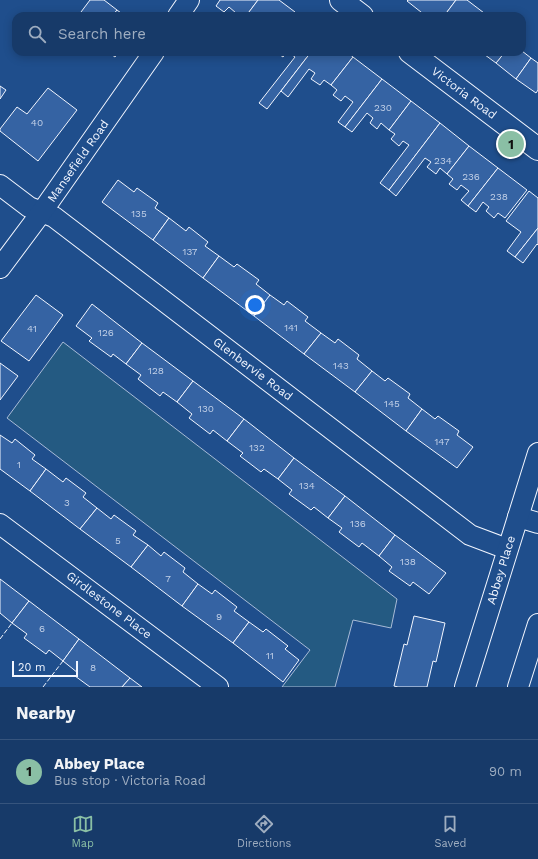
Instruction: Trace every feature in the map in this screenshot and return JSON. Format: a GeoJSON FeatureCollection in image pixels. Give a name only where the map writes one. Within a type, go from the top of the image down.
{"type":"FeatureCollection","features":[{"type":"Feature","properties":{"kind":"street"},"geometry":{"type":"LineString","coordinates":[[181,12],[189,0]]}},
{"type":"Feature","properties":{"kind":"street"},"geometry":{"type":"LineString","coordinates":[[341,0],[357,12]]}},
{"type":"Feature","properties":{"kind":"street","name":"Mansefield Road"},"geometry":{"type":"LineString","coordinates":[[0,268],[41,213],[151,56]]}},
{"type":"Feature","properties":{"kind":"street","name":"Victoria Road"},"geometry":{"type":"LineString","coordinates":[[415,56],[538,149]]}},
{"type":"Feature","properties":{"kind":"street","name":"Glenbervie Road"},"geometry":{"type":"LineString","coordinates":[[0,185],[28,207],[54,217],[470,535],[507,549]]}},
{"type":"Feature","properties":{"kind":"street","name":"Abbey Place"},"geometry":{"type":"LineString","coordinates":[[465,687],[538,453]]}},
{"type":"Feature","properties":{"kind":"street"},"geometry":{"type":"LineString","coordinates":[[518,517],[538,523]]}},
{"type":"Feature","properties":{"kind":"street","name":"Girdlestone Place"},"geometry":{"type":"LineString","coordinates":[[0,524],[218,687]]}},
{"type":"Feature","properties":{"kind":"street"},"geometry":{"type":"LineString","coordinates":[[518,687],[538,624]]}},
{"type":"Feature","properties":{"kind":"shaded area"},"geometry":{"type":"Polygon","coordinates":[[[63,342],[397,599],[391,628],[353,620],[335,687],[282,687],[310,650],[7,418],[63,342]]]}},
{"type":"Feature","properties":{"kind":"building"},"geometry":{"type":"Polygon","coordinates":[[[90,0],[104,0],[117,10],[115,12],[81,12],[90,0]]]}},
{"type":"Feature","properties":{"kind":"building"},"geometry":{"type":"Polygon","coordinates":[[[220,0],[258,0],[249,12],[235,12],[229,7],[224,12],[216,6],[220,0]]]}},
{"type":"Feature","properties":{"kind":"building"},"geometry":{"type":"Polygon","coordinates":[[[258,0],[279,0],[295,12],[249,12],[258,0]]]}},
{"type":"Feature","properties":{"kind":"building"},"geometry":{"type":"Polygon","coordinates":[[[456,0],[447,12],[421,12],[407,1],[456,0]]]}},
{"type":"Feature","properties":{"kind":"building"},"geometry":{"type":"Polygon","coordinates":[[[456,0],[467,0],[483,12],[447,12],[456,0]]]}},
{"type":"Feature","properties":{"kind":"building"},"geometry":{"type":"Polygon","coordinates":[[[526,54],[531,58],[516,79],[496,63],[502,56],[526,56],[526,54]]]}},
{"type":"Feature","properties":{"kind":"building"},"geometry":{"type":"Polygon","coordinates":[[[294,56],[308,56],[267,109],[259,103],[295,57],[294,56]]]}},
{"type":"Feature","properties":{"kind":"building"},"geometry":{"type":"Polygon","coordinates":[[[308,56],[353,57],[331,85],[324,80],[320,85],[311,79],[315,73],[309,69],[288,97],[281,91],[308,56]]]}},
{"type":"Feature","properties":{"kind":"building"},"geometry":{"type":"Polygon","coordinates":[[[486,56],[502,56],[496,63],[486,56]]]}},
{"type":"Feature","properties":{"kind":"building"},"geometry":{"type":"Polygon","coordinates":[[[353,57],[382,79],[345,127],[338,122],[353,102],[345,96],[341,101],[333,95],[337,90],[331,85],[353,57]]]}},
{"type":"Feature","properties":{"kind":"building"},"geometry":{"type":"Polygon","coordinates":[[[531,58],[538,63],[538,90],[536,93],[516,79],[531,58]]]}},
{"type":"Feature","properties":{"kind":"building"},"geometry":{"type":"Polygon","coordinates":[[[382,79],[411,101],[389,130],[381,123],[377,129],[370,123],[373,118],[367,113],[352,132],[345,127],[382,79]]]}},
{"type":"Feature","properties":{"kind":"building"},"geometry":{"type":"Polygon","coordinates":[[[0,86],[6,90],[0,99],[0,86]]]}},
{"type":"Feature","properties":{"kind":"building"},"geometry":{"type":"Polygon","coordinates":[[[48,88],[77,110],[38,161],[0,131],[0,129],[17,107],[27,114],[48,88]]]}},
{"type":"Feature","properties":{"kind":"building"},"geometry":{"type":"Polygon","coordinates":[[[411,101],[440,123],[389,190],[380,183],[409,145],[403,141],[399,146],[391,139],[395,134],[389,130],[411,101]]]}},
{"type":"Feature","properties":{"kind":"building"},"geometry":{"type":"Polygon","coordinates":[[[440,123],[469,146],[447,174],[440,168],[436,174],[427,167],[431,162],[425,158],[396,196],[389,190],[440,123]]]}},
{"type":"Feature","properties":{"kind":"building"},"geometry":{"type":"Polygon","coordinates":[[[469,146],[498,168],[468,206],[461,200],[469,191],[461,185],[457,190],[449,184],[453,179],[447,174],[469,146]]]}},
{"type":"Feature","properties":{"kind":"building"},"geometry":{"type":"Polygon","coordinates":[[[498,168],[527,190],[505,218],[498,213],[494,218],[486,211],[489,207],[483,202],[476,212],[468,206],[498,168]]]}},
{"type":"Feature","properties":{"kind":"building"},"geometry":{"type":"Polygon","coordinates":[[[118,180],[134,192],[137,188],[158,203],[155,208],[169,218],[153,240],[102,202],[118,180]]]}},
{"type":"Feature","properties":{"kind":"building"},"geometry":{"type":"Polygon","coordinates":[[[529,191],[538,198],[538,228],[515,257],[507,251],[521,232],[506,221],[529,191]]]}},
{"type":"Feature","properties":{"kind":"building"},"geometry":{"type":"Polygon","coordinates":[[[169,218],[186,231],[189,227],[208,242],[205,246],[219,256],[203,278],[153,240],[169,218]]]}},
{"type":"Feature","properties":{"kind":"building"},"geometry":{"type":"Polygon","coordinates":[[[538,228],[538,245],[537,244],[523,263],[515,257],[538,228]]]}},
{"type":"Feature","properties":{"kind":"building"},"geometry":{"type":"Polygon","coordinates":[[[219,256],[234,267],[237,264],[259,280],[256,284],[270,295],[254,316],[203,278],[219,256]]]}},
{"type":"Feature","properties":{"kind":"building"},"geometry":{"type":"Polygon","coordinates":[[[36,295],[63,315],[29,361],[1,341],[36,295]]]}},
{"type":"Feature","properties":{"kind":"building"},"geometry":{"type":"Polygon","coordinates":[[[270,295],[284,305],[287,301],[308,317],[305,321],[321,333],[304,354],[254,316],[270,295]]]}},
{"type":"Feature","properties":{"kind":"building"},"geometry":{"type":"Polygon","coordinates":[[[92,304],[142,343],[126,364],[113,354],[111,357],[89,341],[92,338],[76,326],[92,304]]]}},
{"type":"Feature","properties":{"kind":"building"},"geometry":{"type":"Polygon","coordinates":[[[321,333],[335,343],[338,339],[359,355],[357,359],[372,371],[355,392],[304,354],[321,333]]]}},
{"type":"Feature","properties":{"kind":"building"},"geometry":{"type":"Polygon","coordinates":[[[142,343],[193,381],[177,402],[163,392],[160,396],[138,379],[141,375],[126,364],[142,343]]]}},
{"type":"Feature","properties":{"kind":"building"},"geometry":{"type":"Polygon","coordinates":[[[0,363],[18,376],[0,400],[0,363]]]}},
{"type":"Feature","properties":{"kind":"building"},"geometry":{"type":"Polygon","coordinates":[[[372,371],[385,381],[388,378],[410,394],[408,398],[422,409],[406,431],[355,392],[372,371]]]}},
{"type":"Feature","properties":{"kind":"building"},"geometry":{"type":"Polygon","coordinates":[[[193,381],[244,419],[227,441],[213,430],[210,434],[189,418],[192,414],[177,402],[193,381]]]}},
{"type":"Feature","properties":{"kind":"building"},"geometry":{"type":"Polygon","coordinates":[[[422,409],[435,419],[438,416],[459,431],[457,435],[473,447],[457,468],[406,431],[422,409]]]}},
{"type":"Feature","properties":{"kind":"building"},"geometry":{"type":"Polygon","coordinates":[[[244,419],[294,458],[278,479],[264,469],[261,472],[240,456],[243,453],[227,441],[244,419]]]}},
{"type":"Feature","properties":{"kind":"building"},"geometry":{"type":"Polygon","coordinates":[[[0,435],[12,443],[15,439],[35,455],[32,459],[46,469],[30,491],[0,469],[0,435]]]}},
{"type":"Feature","properties":{"kind":"building"},"geometry":{"type":"Polygon","coordinates":[[[294,458],[345,496],[328,518],[314,507],[311,510],[289,494],[292,490],[278,479],[294,458]]]}},
{"type":"Feature","properties":{"kind":"building"},"geometry":{"type":"Polygon","coordinates":[[[46,469],[63,482],[66,478],[86,493],[83,497],[97,508],[80,529],[30,491],[46,469]]]}},
{"type":"Feature","properties":{"kind":"building"},"geometry":{"type":"Polygon","coordinates":[[[345,496],[395,535],[379,556],[362,543],[359,547],[339,532],[342,528],[328,518],[345,496]]]}},
{"type":"Feature","properties":{"kind":"building"},"geometry":{"type":"Polygon","coordinates":[[[97,508],[111,519],[114,515],[136,531],[133,535],[148,545],[131,567],[80,529],[97,508]]]}},
{"type":"Feature","properties":{"kind":"building"},"geometry":{"type":"Polygon","coordinates":[[[395,535],[446,573],[429,594],[413,582],[410,586],[389,571],[392,567],[379,556],[395,535]]]}},
{"type":"Feature","properties":{"kind":"building"},"geometry":{"type":"Polygon","coordinates":[[[148,545],[161,556],[164,552],[185,568],[183,572],[198,584],[182,606],[131,567],[148,545]]]}},
{"type":"Feature","properties":{"kind":"building"},"geometry":{"type":"Polygon","coordinates":[[[0,579],[29,601],[12,623],[0,613],[0,579]]]}},
{"type":"Feature","properties":{"kind":"building"},"geometry":{"type":"Polygon","coordinates":[[[198,584],[212,594],[215,590],[237,607],[234,611],[249,622],[233,643],[182,606],[198,584]]]}},
{"type":"Feature","properties":{"kind":"building"},"geometry":{"type":"Polygon","coordinates":[[[29,601],[79,639],[63,661],[49,650],[46,654],[24,638],[27,634],[12,623],[29,601]]]}},
{"type":"Feature","properties":{"kind":"building"},"geometry":{"type":"Polygon","coordinates":[[[414,616],[445,623],[436,662],[433,661],[427,687],[394,686],[404,644],[407,645],[414,616]]]}},
{"type":"Feature","properties":{"kind":"building"},"geometry":{"type":"Polygon","coordinates":[[[249,622],[263,632],[266,629],[288,646],[285,649],[299,660],[283,682],[233,643],[249,622]]]}},
{"type":"Feature","properties":{"kind":"building"},"geometry":{"type":"Polygon","coordinates":[[[79,639],[130,678],[122,687],[90,687],[75,676],[78,673],[63,661],[79,639]]]}},
{"type":"Feature","properties":{"kind":"building"},"geometry":{"type":"Polygon","coordinates":[[[130,678],[142,687],[122,687],[130,678]]]}},
{"type":"Feature","properties":{"kind":"fence"},"geometry":{"type":"LineString","coordinates":[[0,639],[12,623]]}},
{"type":"Feature","properties":{"kind":"fence"},"geometry":{"type":"LineString","coordinates":[[43,687],[63,661]]}},
{"type":"Feature","properties":{"kind":"place","name":"Abbey Place"},"geometry":{"type":"Point","coordinates":[511,144]}}]}
